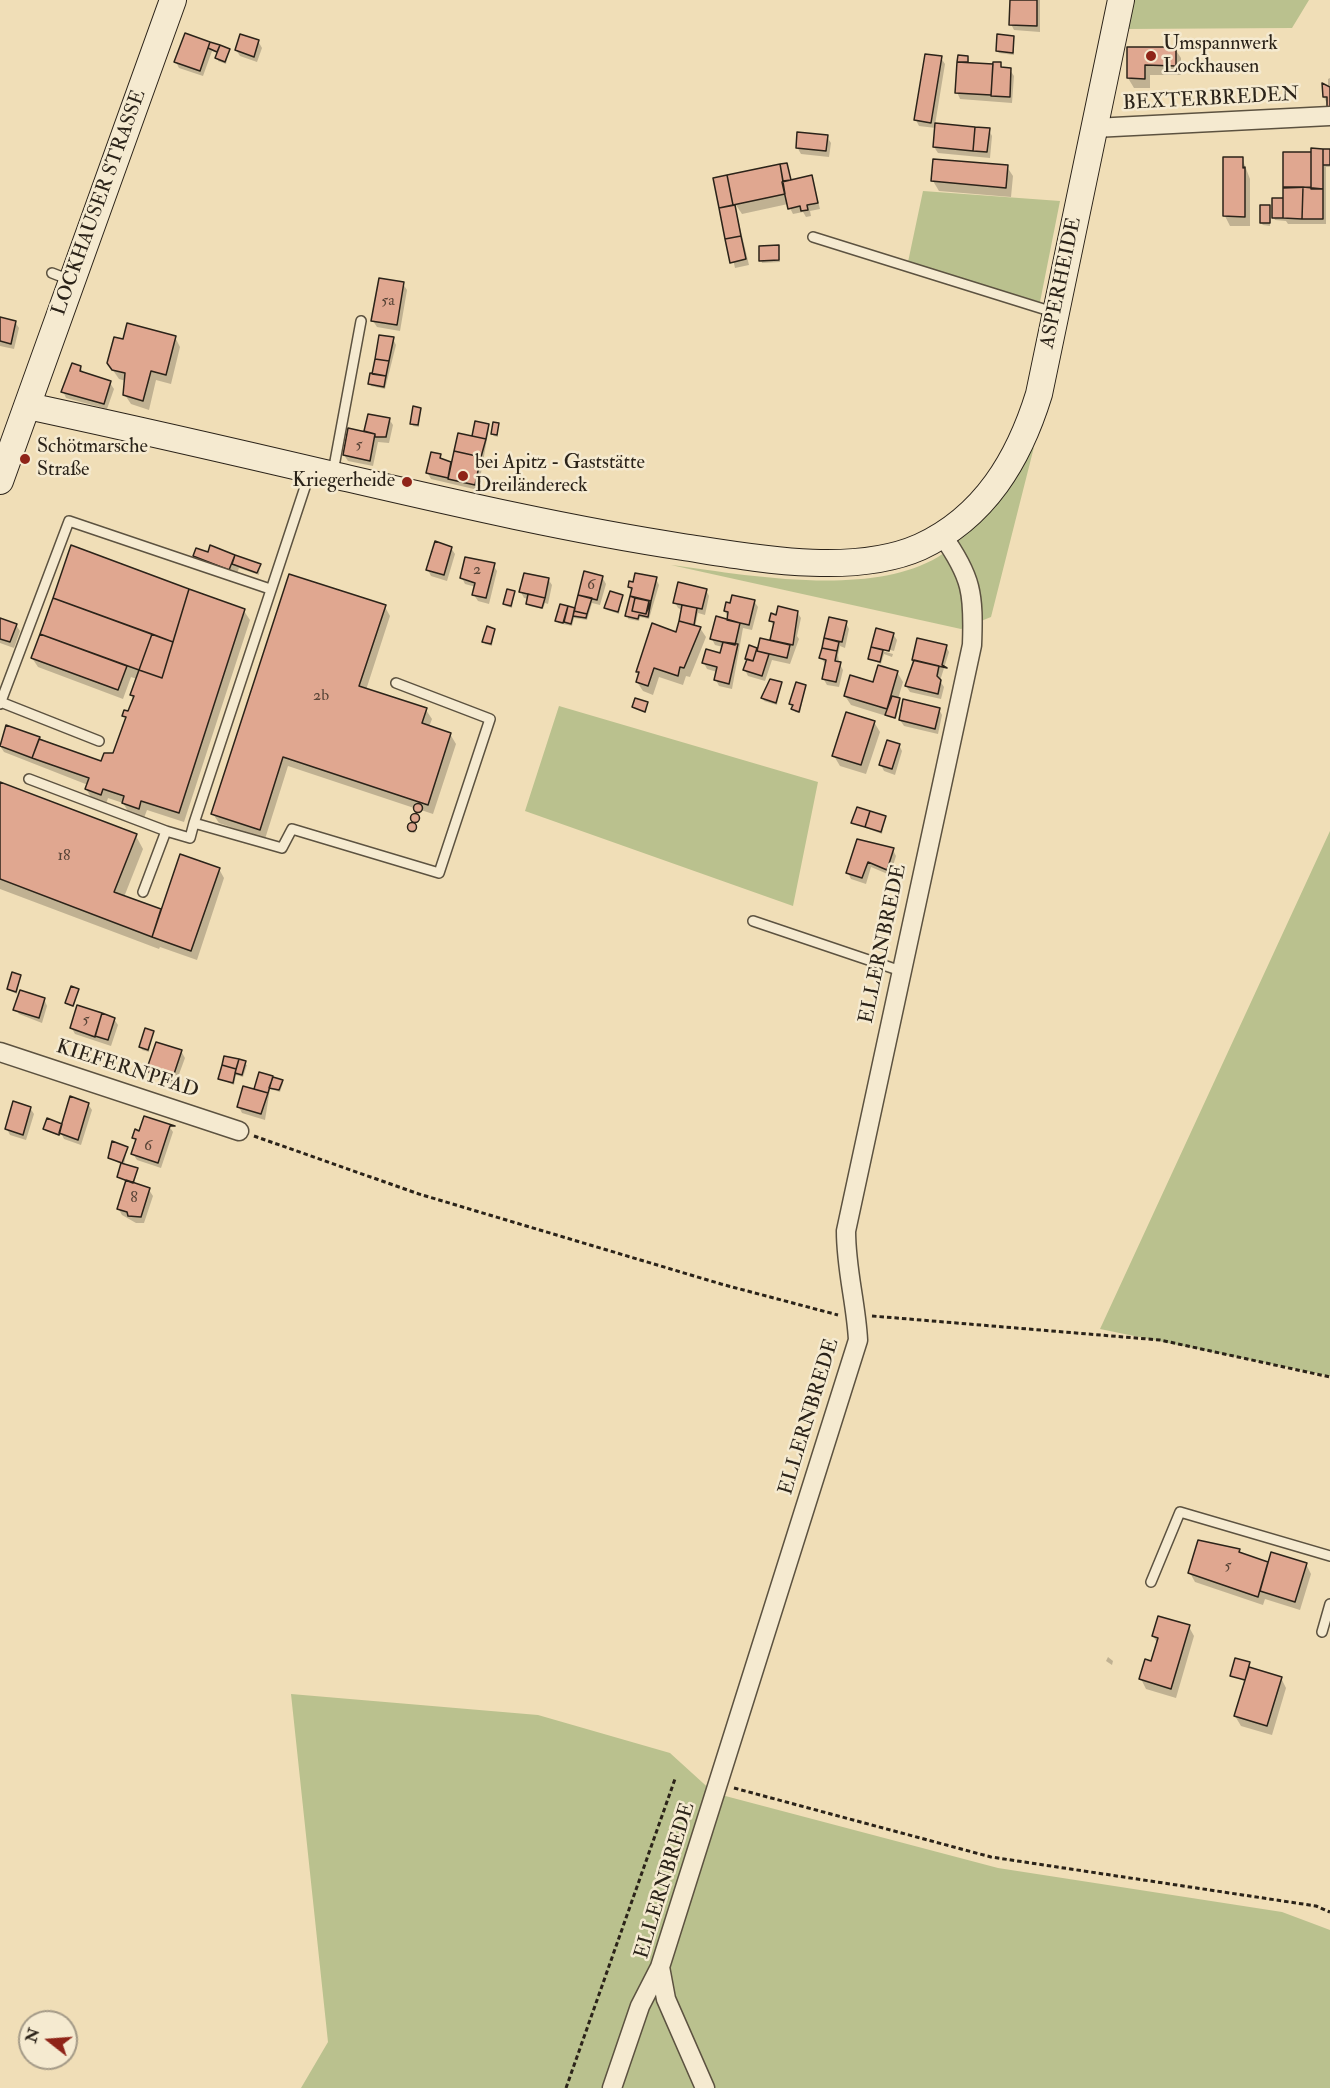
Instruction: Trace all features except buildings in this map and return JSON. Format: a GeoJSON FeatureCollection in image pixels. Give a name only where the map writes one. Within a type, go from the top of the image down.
{"type":"FeatureCollection","features":[{"type":"Feature","properties":{"kind":"street","name":"LOCKHAUSER STRASSE"},"geometry":{"type":"LineString","coordinates":[[28,406],[62,277],[173,0]]}},
{"type":"Feature","properties":{"kind":"street","name":"ASPERHEIDE"},"geometry":{"type":"LineString","coordinates":[[942,535],[964,521],[1003,477],[1017,453],[1039,394],[1121,0]]}},
{"type":"Feature","properties":{"kind":"street","name":"BEXTERBREDEN"},"geometry":{"type":"LineString","coordinates":[[1094,128],[1330,116]]}},
{"type":"Feature","properties":{"kind":"street"},"geometry":{"type":"LineString","coordinates":[[0,481],[28,406],[577,531],[755,557],[825,563],[873,559],[920,547],[942,535]]}},
{"type":"Feature","properties":{"kind":"street","name":"ELLERNBREDE"},"geometry":{"type":"LineString","coordinates":[[705,2088],[666,1999],[660,1967],[858,1340],[856,1315],[846,1268],[846,1231],[972,645],[974,609],[970,583],[942,535]]}},
{"type":"Feature","properties":{"kind":"street","name":"KIEFERNPFAD"},"geometry":{"type":"LineString","coordinates":[[0,1052],[239,1131]]}},
{"type":"Feature","properties":{"kind":"street"},"geometry":{"type":"LineString","coordinates":[[612,2088],[640,2006],[660,1967]]}},
{"type":"Feature","properties":{"kind":"lane"},"geometry":{"type":"LineString","coordinates":[[813,237],[1056,313]]}},
{"type":"Feature","properties":{"kind":"lane"},"geometry":{"type":"LineString","coordinates":[[29,779],[190,838],[270,590],[322,472],[361,321]]}},
{"type":"Feature","properties":{"kind":"lane"},"geometry":{"type":"LineString","coordinates":[[99,741],[1,703],[69,521],[270,590]]}},
{"type":"Feature","properties":{"kind":"lane"},"geometry":{"type":"LineString","coordinates":[[194,823],[282,848],[291,828],[439,873],[490,719],[396,683]]}},
{"type":"Feature","properties":{"kind":"lane"},"geometry":{"type":"LineString","coordinates":[[143,892],[166,831]]}},
{"type":"Feature","properties":{"kind":"lane"},"geometry":{"type":"LineString","coordinates":[[753,921],[901,971]]}},
{"type":"Feature","properties":{"kind":"lane"},"geometry":{"type":"LineString","coordinates":[[1151,1582],[1180,1512],[1330,1556]]}},
{"type":"Feature","properties":{"kind":"lane"},"geometry":{"type":"LineString","coordinates":[[1322,1632],[1330,1604]]}},
{"type":"Feature","properties":{"kind":"path"},"geometry":{"type":"LineString","coordinates":[[239,1131],[419,1194],[710,1281],[835,1314],[1160,1340],[1330,1377]]}},
{"type":"Feature","properties":{"kind":"path"},"geometry":{"type":"LineString","coordinates":[[566,2088],[675,1779]]}},
{"type":"Feature","properties":{"kind":"path"},"geometry":{"type":"LineString","coordinates":[[719,1784],[991,1857],[1316,1906],[1330,1912]]}},
{"type":"Feature","properties":{"kind":"green space"},"geometry":{"type":"Polygon","coordinates":[[[1132,0],[1309,0],[1292,28],[1125,29],[1132,0]]]}},
{"type":"Feature","properties":{"kind":"green space"},"geometry":{"type":"Polygon","coordinates":[[[923,191],[1060,201],[1040,302],[908,262],[923,191]]]}},
{"type":"Feature","properties":{"kind":"green space"},"geometry":{"type":"Polygon","coordinates":[[[1034,447],[991,617],[961,629],[671,565],[771,578],[807,580],[878,577],[910,570],[938,557],[965,535],[1034,447]]]}},
{"type":"Feature","properties":{"kind":"green space"},"geometry":{"type":"Polygon","coordinates":[[[559,706],[818,782],[793,906],[525,811],[559,706]]]}},
{"type":"Feature","properties":{"kind":"green space"},"geometry":{"type":"Polygon","coordinates":[[[1330,831],[1330,1376],[1100,1329],[1330,831]]]}},
{"type":"Feature","properties":{"kind":"green space"},"geometry":{"type":"Polygon","coordinates":[[[291,1694],[538,1715],[670,1753],[714,1793],[998,1868],[1282,1912],[1330,1930],[1330,2088],[301,2088],[328,2042],[291,1694]]]}},
{"type":"Feature","properties":{"kind":"place","name":"Umspannwerk Lockhausen"},"geometry":{"type":"Point","coordinates":[1151,56]}},
{"type":"Feature","properties":{"kind":"place","name":"Schötmarsche Straße"},"geometry":{"type":"Point","coordinates":[25,459]}},
{"type":"Feature","properties":{"kind":"place","name":"bei Apitz - Gaststätte Dreiländereck"},"geometry":{"type":"Point","coordinates":[463,476]}},
{"type":"Feature","properties":{"kind":"place","name":"Kriegerheide"},"geometry":{"type":"Point","coordinates":[407,482]}}]}
